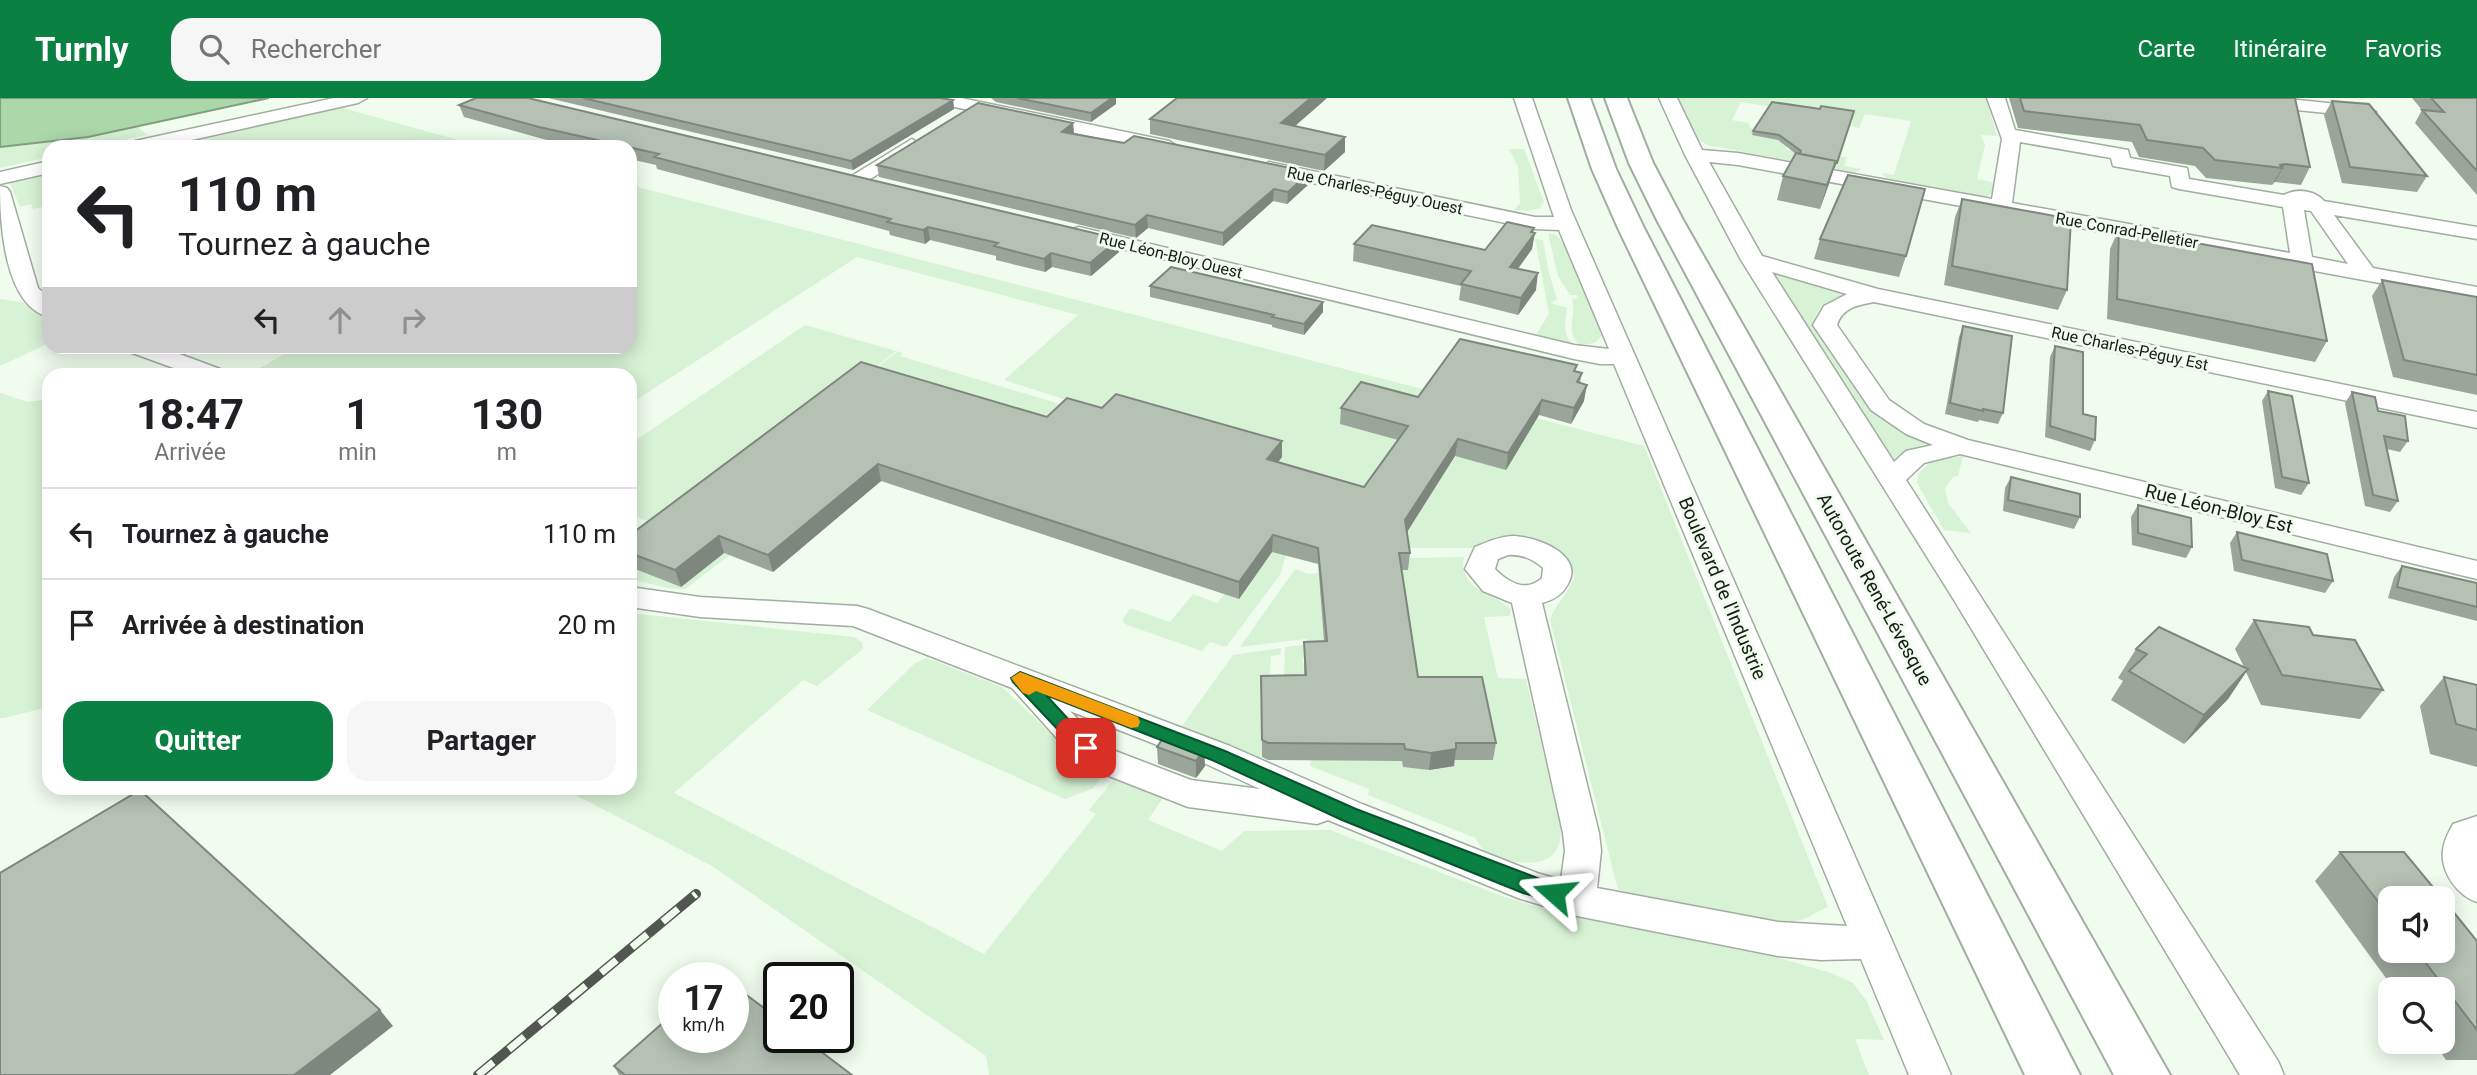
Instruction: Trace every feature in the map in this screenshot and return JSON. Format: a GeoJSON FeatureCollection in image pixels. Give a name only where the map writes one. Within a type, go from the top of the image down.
{"type":"FeatureCollection","features":[{"type":"Feature","properties":{"kind":"highway"},"geometry":{"type":"LineString","coordinates":[[1579,98],[1604,169],[1631,228],[2053,1075]]}},
{"type":"Feature","properties":{"kind":"highway","name":"Autoroute René-Lévesque"},"geometry":{"type":"LineString","coordinates":[[1616,98],[1641,163],[1666,211],[2143,1075]]}},
{"type":"Feature","properties":{"kind":"street"},"geometry":{"type":"LineString","coordinates":[[302,109],[337,98]]}},
{"type":"Feature","properties":{"kind":"street"},"geometry":{"type":"LineString","coordinates":[[166,140],[358,98]]}},
{"type":"Feature","properties":{"kind":"street"},"geometry":{"type":"LineString","coordinates":[[936,98],[983,102],[1186,150]]}},
{"type":"Feature","properties":{"kind":"street","name":"Boulevard de l'Industrie"},"geometry":{"type":"LineString","coordinates":[[1523,98],[1536,145],[1567,224],[1930,1075]]}},
{"type":"Feature","properties":{"kind":"street"},"geometry":{"type":"LineString","coordinates":[[1668,98],[1694,155],[1752,260],[1892,479],[2263,1075]]}},
{"type":"Feature","properties":{"kind":"street"},"geometry":{"type":"LineString","coordinates":[[1996,98],[2011,139],[2001,206]]}},
{"type":"Feature","properties":{"kind":"street"},"geometry":{"type":"LineString","coordinates":[[2225,98],[2367,112]]}},
{"type":"Feature","properties":{"kind":"street"},"geometry":{"type":"LineString","coordinates":[[2354,98],[2380,127]]}},
{"type":"Feature","properties":{"kind":"street"},"geometry":{"type":"LineString","coordinates":[[957,118],[983,102]]}},
{"type":"Feature","properties":{"kind":"street"},"geometry":{"type":"LineString","coordinates":[[886,187],[848,178],[933,132]]}},
{"type":"Feature","properties":{"kind":"street"},"geometry":{"type":"LineString","coordinates":[[2007,134],[2121,154],[2120,162],[2180,172],[2179,183],[2293,203]]}},
{"type":"Feature","properties":{"kind":"street","name":"Rue Conrad-Pelletier"},"geometry":{"type":"LineString","coordinates":[[1694,155],[1730,157],[2477,294]]}},
{"type":"Feature","properties":{"kind":"street","name":"Rue Charles-Péguy Ouest"},"geometry":{"type":"LineString","coordinates":[[1253,164],[1535,223],[1567,224]]}},
{"type":"Feature","properties":{"kind":"street"},"geometry":{"type":"LineString","coordinates":[[0,178],[42,169]]}},
{"type":"Feature","properties":{"kind":"street"},"geometry":{"type":"LineString","coordinates":[[0,192],[28,290],[42,303]]}},
{"type":"Feature","properties":{"kind":"street"},"geometry":{"type":"LineString","coordinates":[[2302,262],[2292,197],[2306,197],[2320,207],[2365,274]]}},
{"type":"Feature","properties":{"kind":"street"},"geometry":{"type":"LineString","coordinates":[[2320,207],[2477,233]]}},
{"type":"Feature","properties":{"kind":"street","name":"Rue Léon-Bloy Ouest"},"geometry":{"type":"LineString","coordinates":[[1054,228],[1574,352],[1600,357],[1624,356]]}},
{"type":"Feature","properties":{"kind":"street","name":"Rue Charles-Péguy Est"},"geometry":{"type":"LineString","coordinates":[[1752,260],[1874,295],[2212,353],[2477,420]]}},
{"type":"Feature","properties":{"kind":"street","name":"Rue Léon-Bloy Est"},"geometry":{"type":"LineString","coordinates":[[1874,295],[1835,308],[1826,318],[1827,331],[1889,414],[1915,429],[1960,446],[2477,570]]}},
{"type":"Feature","properties":{"kind":"street"},"geometry":{"type":"LineString","coordinates":[[157,354],[195,368]]}},
{"type":"Feature","properties":{"kind":"street"},"geometry":{"type":"LineString","coordinates":[[1892,479],[1915,457],[1960,446]]}},
{"type":"Feature","properties":{"kind":"street"},"geometry":{"type":"LineString","coordinates":[[1525,595],[1581,832],[1583,851],[1577,900]]}},
{"type":"Feature","properties":{"kind":"street"},"geometry":{"type":"LineString","coordinates":[[637,598],[700,607],[857,616],[1218,755],[1349,814],[1531,887],[1577,900],[1777,939],[1821,943],[1874,942]]}},
{"type":"Feature","properties":{"kind":"street"},"geometry":{"type":"LineString","coordinates":[[1020,678],[1093,756],[1188,793],[1349,814]]}},
{"type":"Feature","properties":{"kind":"street"},"geometry":{"type":"LineString","coordinates":[[2477,830],[2466,834],[2460,844],[2460,859],[2477,887]]}},
{"type":"Feature","properties":{"kind":"shaded area"},"geometry":{"type":"Polygon","coordinates":[[[0,98],[269,98],[88,137],[42,140],[42,142],[0,147],[0,98]]]}},
{"type":"Feature","properties":{"kind":"shaded area"},"geometry":{"type":"Polygon","coordinates":[[[1676,98],[1986,98],[1997,136],[1981,135],[1985,145],[1977,179],[1996,183],[1994,192],[1987,197],[1886,178],[1882,173],[1894,175],[1911,121],[1865,114],[1859,128],[1851,126],[1853,120],[1741,102],[1732,120],[1748,123],[1751,128],[1785,141],[1787,150],[1847,157],[1844,166],[1862,169],[1855,173],[1707,145],[1694,137],[1676,98]]]}},
{"type":"Feature","properties":{"kind":"shaded area"},"geometry":{"type":"Polygon","coordinates":[[[335,106],[459,140],[193,140],[335,106]]]}},
{"type":"Feature","properties":{"kind":"shaded area"},"geometry":{"type":"Polygon","coordinates":[[[137,126],[147,135],[124,140],[62,140],[137,126]]]}},
{"type":"Feature","properties":{"kind":"shaded area"},"geometry":{"type":"Polygon","coordinates":[[[42,142],[42,159],[0,168],[0,147],[42,142]]]}},
{"type":"Feature","properties":{"kind":"shaded area"},"geometry":{"type":"Polygon","coordinates":[[[1509,149],[1524,149],[1544,202],[1540,208],[1514,210],[1520,203],[1518,167],[1509,149]]]}},
{"type":"Feature","properties":{"kind":"shaded area"},"geometry":{"type":"Polygon","coordinates":[[[42,176],[42,207],[33,209],[31,204],[20,207],[10,183],[42,176]]]}},
{"type":"Feature","properties":{"kind":"shaded area"},"geometry":{"type":"Polygon","coordinates":[[[637,187],[1644,446],[1828,907],[1804,919],[1762,922],[1711,914],[1618,890],[1550,620],[1575,577],[1567,559],[1546,542],[1521,536],[1495,537],[1473,548],[1405,548],[1399,544],[1455,456],[1506,469],[1523,441],[1406,442],[1373,488],[1309,470],[1299,485],[1252,494],[1281,457],[1094,409],[1004,380],[1078,315],[857,257],[637,399],[637,368],[260,368],[285,354],[637,354],[637,187]]]}},
{"type":"Feature","properties":{"kind":"shaded area"},"geometry":{"type":"Polygon","coordinates":[[[1548,233],[1556,235],[1564,243],[1603,334],[1595,343],[1580,345],[1575,340],[1572,329],[1572,299],[1578,298],[1576,295],[1570,295],[1558,276],[1548,233]]]}},
{"type":"Feature","properties":{"kind":"shaded area"},"geometry":{"type":"Polygon","coordinates":[[[1535,239],[1543,240],[1557,299],[1551,303],[1567,308],[1566,333],[1574,345],[1535,336],[1549,314],[1535,239]]]}},
{"type":"Feature","properties":{"kind":"shaded area"},"geometry":{"type":"Polygon","coordinates":[[[1769,271],[1852,295],[1838,298],[1821,308],[1815,319],[1815,327],[1872,410],[1926,441],[1926,444],[1909,449],[1894,460],[1769,271]]]}},
{"type":"Feature","properties":{"kind":"shaded area"},"geometry":{"type":"Polygon","coordinates":[[[0,299],[26,303],[42,317],[42,346],[0,366],[0,299]]]}},
{"type":"Feature","properties":{"kind":"shaded area"},"geometry":{"type":"Polygon","coordinates":[[[805,325],[896,351],[666,529],[637,517],[637,439],[805,325]]]}},
{"type":"Feature","properties":{"kind":"shaded area"},"geometry":{"type":"Polygon","coordinates":[[[898,351],[903,353],[900,356],[1073,408],[1049,433],[864,377],[898,351]]]}},
{"type":"Feature","properties":{"kind":"shaded area"},"geometry":{"type":"Polygon","coordinates":[[[0,393],[28,402],[42,400],[42,709],[0,718],[0,393]]]}},
{"type":"Feature","properties":{"kind":"shaded area"},"geometry":{"type":"Polygon","coordinates":[[[1963,456],[1958,476],[1953,477],[1945,488],[1948,503],[1971,533],[1944,530],[1917,483],[1918,474],[1932,461],[1963,456]]]}},
{"type":"Feature","properties":{"kind":"shaded area"},"geometry":{"type":"Polygon","coordinates":[[[1273,551],[1286,555],[1280,575],[1226,647],[1210,642],[1202,651],[1122,621],[1130,608],[1170,622],[1193,594],[1217,603],[1225,594],[1239,599],[1273,551]]]}},
{"type":"Feature","properties":{"kind":"shaded area"},"geometry":{"type":"Polygon","coordinates":[[[724,553],[730,555],[685,589],[637,581],[637,570],[681,587],[724,553]]]}},
{"type":"Feature","properties":{"kind":"shaded area"},"geometry":{"type":"Polygon","coordinates":[[[1464,557],[1463,568],[1472,584],[1511,610],[1509,616],[1484,617],[1498,678],[1526,679],[1560,824],[1561,836],[1555,853],[1541,861],[1522,863],[1490,855],[1475,838],[1368,795],[1369,789],[1310,766],[1311,760],[1402,761],[1404,767],[1429,770],[1453,766],[1416,694],[1397,570],[1406,558],[1464,557]]]}},
{"type":"Feature","properties":{"kind":"shaded area"},"geometry":{"type":"Polygon","coordinates":[[[1295,569],[1308,574],[1318,573],[1326,658],[1306,639],[1240,647],[1295,569]]]}},
{"type":"Feature","properties":{"kind":"shaded area"},"geometry":{"type":"Polygon","coordinates":[[[637,614],[854,637],[862,642],[863,649],[817,686],[803,680],[674,793],[984,954],[1096,814],[1089,810],[1116,777],[1164,796],[1148,820],[1222,851],[1244,831],[1330,830],[1502,896],[1564,915],[1775,957],[1831,973],[1853,983],[1866,1000],[1884,1040],[1855,1039],[1869,1075],[989,1075],[986,1056],[712,866],[575,795],[637,795],[637,614]]]}},
{"type":"Feature","properties":{"kind":"shaded area"},"geometry":{"type":"Polygon","coordinates":[[[1285,647],[1311,647],[1303,659],[1305,693],[1260,694],[1262,760],[1182,726],[1233,655],[1281,648],[1280,655],[1271,656],[1270,678],[1284,678],[1285,647]]]}},
{"type":"Feature","properties":{"kind":"shaded area"},"geometry":{"type":"Polygon","coordinates":[[[927,658],[1002,687],[1083,764],[1105,772],[1094,788],[1065,799],[867,710],[915,663],[927,658]]]}},
{"type":"Feature","properties":{"kind":"building"},"geometry":{"type":"Polygon","coordinates":[[[476,98],[528,98],[1119,239],[1090,263],[1051,253],[1044,259],[994,246],[998,243],[928,227],[923,230],[887,222],[891,219],[654,157],[659,154],[637,149],[637,140],[597,140],[459,105],[476,98]]]}},
{"type":"Feature","properties":{"kind":"building"},"geometry":{"type":"Polygon","coordinates":[[[583,98],[940,98],[953,100],[851,161],[583,98]]]}},
{"type":"Feature","properties":{"kind":"building"},"geometry":{"type":"Polygon","coordinates":[[[1017,98],[1112,98],[1091,113],[1017,98]]]}},
{"type":"Feature","properties":{"kind":"building"},"geometry":{"type":"Polygon","coordinates":[[[1177,98],[1311,98],[1281,123],[1345,137],[1325,155],[1150,119],[1177,98]]]}},
{"type":"Feature","properties":{"kind":"building"},"geometry":{"type":"Polygon","coordinates":[[[2020,98],[2295,98],[2310,167],[2285,164],[2280,165],[2282,168],[2215,160],[2203,148],[2147,140],[2140,125],[2024,111],[2020,98]]]}},
{"type":"Feature","properties":{"kind":"building"},"geometry":{"type":"Polygon","coordinates":[[[2431,98],[2477,98],[2477,171],[2422,110],[2444,112],[2431,98]]]}},
{"type":"Feature","properties":{"kind":"building"},"geometry":{"type":"Polygon","coordinates":[[[2332,101],[2369,104],[2427,176],[2350,167],[2332,101]]]}},
{"type":"Feature","properties":{"kind":"building"},"geometry":{"type":"Polygon","coordinates":[[[1772,102],[1854,111],[1837,163],[1800,154],[1801,151],[1779,135],[1753,131],[1772,102]]]}},
{"type":"Feature","properties":{"kind":"building"},"geometry":{"type":"Polygon","coordinates":[[[978,103],[1073,123],[1062,132],[1124,143],[1134,136],[1310,172],[1288,192],[1274,189],[1223,233],[1147,215],[1135,225],[877,165],[978,103]]]}},
{"type":"Feature","properties":{"kind":"building"},"geometry":{"type":"Polygon","coordinates":[[[1796,153],[1836,161],[1827,185],[1783,176],[1796,153]]]}},
{"type":"Feature","properties":{"kind":"building"},"geometry":{"type":"Polygon","coordinates":[[[1848,175],[1925,189],[1906,256],[1820,239],[1848,175]]]}},
{"type":"Feature","properties":{"kind":"building"},"geometry":{"type":"Polygon","coordinates":[[[1962,199],[2071,219],[2067,290],[1952,266],[1962,199]]]}},
{"type":"Feature","properties":{"kind":"building"},"geometry":{"type":"Polygon","coordinates":[[[1507,222],[1534,228],[1531,232],[1535,233],[1510,267],[1538,273],[1521,298],[1461,284],[1471,271],[1354,244],[1372,225],[1485,250],[1507,222]]]}},
{"type":"Feature","properties":{"kind":"building"},"geometry":{"type":"Polygon","coordinates":[[[2119,229],[2312,264],[2327,341],[2117,299],[2119,229]]]}},
{"type":"Feature","properties":{"kind":"building"},"geometry":{"type":"Polygon","coordinates":[[[1171,267],[1323,302],[1304,324],[1150,286],[1171,267]]]}},
{"type":"Feature","properties":{"kind":"building"},"geometry":{"type":"Polygon","coordinates":[[[2382,280],[2477,297],[2477,375],[2404,360],[2382,280]]]}},
{"type":"Feature","properties":{"kind":"building"},"geometry":{"type":"Polygon","coordinates":[[[1963,326],[2012,336],[2003,413],[1950,403],[1963,326]]]}},
{"type":"Feature","properties":{"kind":"building"},"geometry":{"type":"Polygon","coordinates":[[[1460,339],[1577,365],[1574,371],[1582,373],[1577,382],[1587,385],[1574,408],[1542,400],[1508,453],[1458,439],[1405,520],[1410,553],[1399,553],[1418,677],[1482,677],[1496,743],[1456,743],[1456,749],[1431,753],[1405,749],[1404,744],[1268,743],[1262,740],[1261,676],[1306,675],[1304,642],[1327,641],[1318,548],[1273,535],[1239,582],[878,464],[768,555],[719,536],[675,570],[637,556],[637,530],[861,362],[1047,417],[1067,398],[1102,408],[1116,394],[1282,441],[1267,459],[1364,487],[1408,426],[1341,408],[1361,382],[1418,397],[1460,339]]]}},
{"type":"Feature","properties":{"kind":"building"},"geometry":{"type":"Polygon","coordinates":[[[2055,346],[2083,352],[2083,414],[2096,417],[2095,440],[2050,426],[2055,346]]]}},
{"type":"Feature","properties":{"kind":"building"},"geometry":{"type":"Polygon","coordinates":[[[2268,391],[2292,396],[2309,483],[2282,477],[2268,391]]]}},
{"type":"Feature","properties":{"kind":"building"},"geometry":{"type":"Polygon","coordinates":[[[2352,392],[2375,397],[2378,411],[2405,416],[2408,441],[2384,436],[2398,501],[2373,495],[2352,392]]]}},
{"type":"Feature","properties":{"kind":"building"},"geometry":{"type":"Polygon","coordinates":[[[2011,477],[2080,494],[2080,517],[2008,500],[2011,477]]]}},
{"type":"Feature","properties":{"kind":"building"},"geometry":{"type":"Polygon","coordinates":[[[2138,505],[2191,518],[2192,547],[2138,533],[2138,505]]]}},
{"type":"Feature","properties":{"kind":"building"},"geometry":{"type":"Polygon","coordinates":[[[2237,532],[2327,554],[2333,581],[2242,560],[2237,532]]]}},
{"type":"Feature","properties":{"kind":"building"},"geometry":{"type":"Polygon","coordinates":[[[2402,566],[2477,583],[2477,607],[2397,587],[2402,566]]]}},
{"type":"Feature","properties":{"kind":"building"},"geometry":{"type":"Polygon","coordinates":[[[2254,620],[2309,627],[2313,635],[2355,640],[2383,690],[2282,675],[2254,620]]]}},
{"type":"Feature","properties":{"kind":"building"},"geometry":{"type":"Polygon","coordinates":[[[2159,627],[2248,669],[2204,715],[2129,671],[2147,654],[2136,649],[2159,627]]]}},
{"type":"Feature","properties":{"kind":"building"},"geometry":{"type":"Polygon","coordinates":[[[2444,677],[2477,685],[2477,730],[2456,724],[2444,677]]]}},
{"type":"Feature","properties":{"kind":"building"},"geometry":{"type":"Polygon","coordinates":[[[1166,734],[1204,749],[1196,761],[1157,747],[1166,734]]]}},
{"type":"Feature","properties":{"kind":"building"},"geometry":{"type":"Polygon","coordinates":[[[132,795],[145,795],[380,1010],[294,1075],[0,1075],[0,873],[132,795]]]}},
{"type":"Feature","properties":{"kind":"building"},"geometry":{"type":"Polygon","coordinates":[[[2340,852],[2404,852],[2432,886],[2378,886],[2378,901],[2340,852]]]}},
{"type":"Feature","properties":{"kind":"building"},"geometry":{"type":"Polygon","coordinates":[[[2455,914],[2477,941],[2477,1030],[2455,1001],[2455,977],[2437,977],[2426,963],[2455,963],[2455,914]]]}},
{"type":"Feature","properties":{"kind":"building"},"geometry":{"type":"Polygon","coordinates":[[[749,997],[763,1007],[763,1053],[823,1053],[852,1075],[625,1075],[614,1066],[658,1027],[658,1053],[749,1053],[749,997]]]}},
{"type":"Feature","properties":{"kind":"railway"},"geometry":{"type":"LineString","coordinates":[[478,1075],[696,894]]}},
{"type":"Feature","properties":{"kind":"slow traffic"},"geometry":{"type":"LineString","coordinates":[[1029,688],[1020,678],[1131,722]]}},
{"type":"Feature","properties":{"kind":"route"},"geometry":{"type":"LineString","coordinates":[[1086,748],[1020,678],[1218,755],[1349,814],[1531,887],[1554,893]]}}]}
